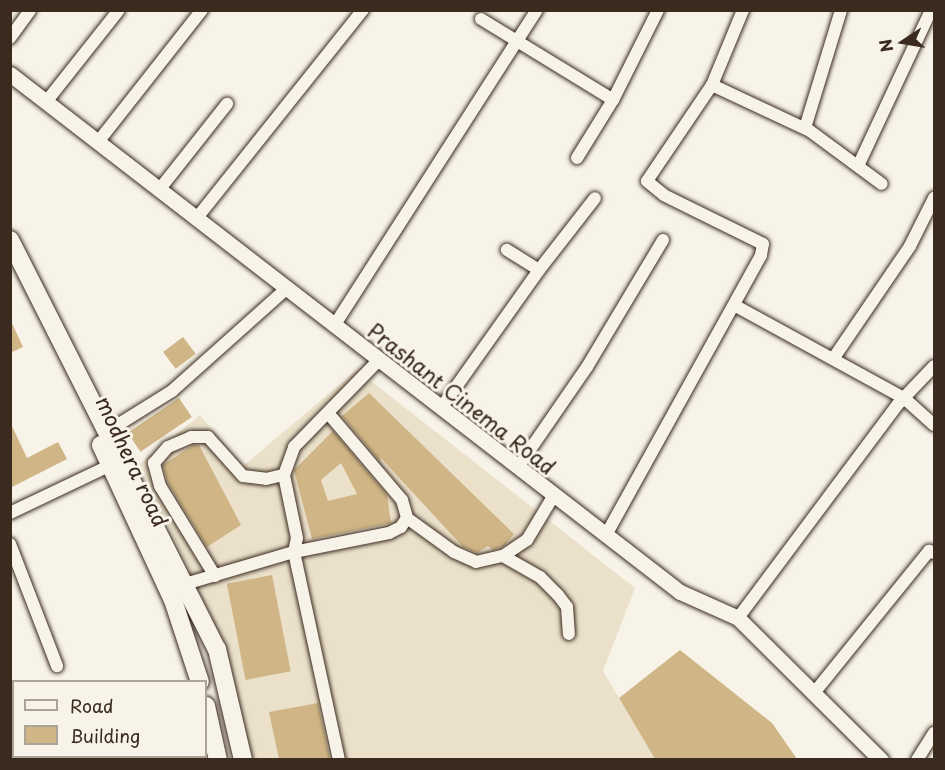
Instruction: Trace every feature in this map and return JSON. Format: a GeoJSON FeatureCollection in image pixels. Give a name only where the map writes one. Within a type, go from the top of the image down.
{"type":"FeatureCollection","features":[{"type":"Feature","properties":{"kind":"main road"},"geometry":{"type":"LineString","coordinates":[[10,240],[108,431],[117,463],[185,584],[217,649],[243,759]]}},
{"type":"Feature","properties":{"kind":"main road","name":"modhera road"},"geometry":{"type":"LineString","coordinates":[[10,265],[117,463],[173,600],[200,680]]}},
{"type":"Feature","properties":{"kind":"main road"},"geometry":{"type":"LineString","coordinates":[[207,710],[219,759]]}},
{"type":"Feature","properties":{"kind":"street"},"geometry":{"type":"LineString","coordinates":[[10,38],[30,10]]}},
{"type":"Feature","properties":{"kind":"street"},"geometry":{"type":"LineString","coordinates":[[46,102],[119,10]]}},
{"type":"Feature","properties":{"kind":"street"},"geometry":{"type":"LineString","coordinates":[[98,142],[202,10]]}},
{"type":"Feature","properties":{"kind":"street"},"geometry":{"type":"LineString","coordinates":[[196,219],[363,10]]}},
{"type":"Feature","properties":{"kind":"street"},"geometry":{"type":"LineString","coordinates":[[334,326],[537,10]]}},
{"type":"Feature","properties":{"kind":"street"},"geometry":{"type":"LineString","coordinates":[[577,158],[613,100],[658,10]]}},
{"type":"Feature","properties":{"kind":"street"},"geometry":{"type":"LineString","coordinates":[[606,535],[734,305],[763,244],[664,195],[647,181],[712,85],[743,10]]}},
{"type":"Feature","properties":{"kind":"street"},"geometry":{"type":"LineString","coordinates":[[805,128],[841,10]]}},
{"type":"Feature","properties":{"kind":"street"},"geometry":{"type":"LineString","coordinates":[[858,166],[931,10]]}},
{"type":"Feature","properties":{"kind":"street"},"geometry":{"type":"LineString","coordinates":[[481,19],[613,100]]}},
{"type":"Feature","properties":{"kind":"street","name":"Prashant Cinema Road"},"geometry":{"type":"LineString","coordinates":[[10,74],[680,592],[738,618],[881,759]]}},
{"type":"Feature","properties":{"kind":"street"},"geometry":{"type":"LineString","coordinates":[[712,85],[805,128],[882,184]]}},
{"type":"Feature","properties":{"kind":"street"},"geometry":{"type":"LineString","coordinates":[[159,190],[227,104]]}},
{"type":"Feature","properties":{"kind":"street"},"geometry":{"type":"LineString","coordinates":[[441,408],[539,270],[595,198]]}},
{"type":"Feature","properties":{"kind":"street"},"geometry":{"type":"LineString","coordinates":[[833,359],[910,246],[934,198]]}},
{"type":"Feature","properties":{"kind":"street"},"geometry":{"type":"LineString","coordinates":[[519,467],[587,367],[663,240]]}},
{"type":"Feature","properties":{"kind":"street"},"geometry":{"type":"LineString","coordinates":[[507,250],[539,270]]}},
{"type":"Feature","properties":{"kind":"street"},"geometry":{"type":"LineString","coordinates":[[108,431],[172,391],[286,289]]}},
{"type":"Feature","properties":{"kind":"street"},"geometry":{"type":"LineString","coordinates":[[734,305],[904,398],[934,425]]}},
{"type":"Feature","properties":{"kind":"street"},"geometry":{"type":"LineString","coordinates":[[339,759],[294,552],[297,538],[284,475],[294,447],[379,360]]}},
{"type":"Feature","properties":{"kind":"street"},"geometry":{"type":"LineString","coordinates":[[738,618],[904,398],[934,366]]}},
{"type":"Feature","properties":{"kind":"street"},"geometry":{"type":"LineString","coordinates":[[328,413],[402,500],[407,518],[454,552],[476,562],[503,556],[527,540],[554,495]]}},
{"type":"Feature","properties":{"kind":"street"},"geometry":{"type":"LineString","coordinates":[[215,576],[160,486],[154,463],[168,447],[191,436],[208,437],[243,476],[266,479],[284,475]]}},
{"type":"Feature","properties":{"kind":"street"},"geometry":{"type":"LineString","coordinates":[[10,513],[117,463]]}},
{"type":"Feature","properties":{"kind":"street"},"geometry":{"type":"LineString","coordinates":[[185,584],[294,552],[389,533],[401,527],[407,518]]}},
{"type":"Feature","properties":{"kind":"street"},"geometry":{"type":"LineString","coordinates":[[10,544],[57,666]]}},
{"type":"Feature","properties":{"kind":"street"},"geometry":{"type":"LineString","coordinates":[[814,693],[929,551],[934,553]]}},
{"type":"Feature","properties":{"kind":"street"},"geometry":{"type":"LineString","coordinates":[[503,556],[540,577],[558,596],[567,608],[569,634]]}},
{"type":"Feature","properties":{"kind":"street"},"geometry":{"type":"LineString","coordinates":[[917,759],[934,733]]}},
{"type":"Feature","properties":{"kind":"shaded area"},"geometry":{"type":"Polygon","coordinates":[[[357,370],[635,588],[603,671],[655,759],[250,759],[223,643],[140,464],[200,415],[243,466],[357,370]]]}},
{"type":"Feature","properties":{"kind":"building"},"geometry":{"type":"Polygon","coordinates":[[[10,319],[23,347],[10,353],[10,319]]]}},
{"type":"Feature","properties":{"kind":"building"},"geometry":{"type":"Polygon","coordinates":[[[183,337],[196,354],[176,369],[163,352],[183,337]]]}},
{"type":"Feature","properties":{"kind":"building"},"geometry":{"type":"Polygon","coordinates":[[[369,393],[514,534],[504,546],[493,550],[488,546],[477,553],[463,547],[380,457],[381,463],[342,416],[369,393]]]}},
{"type":"Feature","properties":{"kind":"building"},"geometry":{"type":"Polygon","coordinates":[[[179,398],[192,417],[140,452],[128,433],[179,398]]]}},
{"type":"Feature","properties":{"kind":"building"},"geometry":{"type":"Polygon","coordinates":[[[10,422],[27,458],[58,442],[67,459],[10,488],[10,422]]]}},
{"type":"Feature","properties":{"kind":"building"},"geometry":{"type":"Polygon","coordinates":[[[333,431],[387,495],[391,523],[312,539],[294,470],[333,431]],[[341,463],[321,480],[328,501],[357,494],[341,463]]]}},
{"type":"Feature","properties":{"kind":"building"},"geometry":{"type":"Polygon","coordinates":[[[193,445],[199,445],[241,525],[207,547],[168,483],[163,465],[193,445]]]}},
{"type":"Feature","properties":{"kind":"building"},"geometry":{"type":"Polygon","coordinates":[[[272,575],[291,671],[246,680],[227,584],[272,575]]]}},
{"type":"Feature","properties":{"kind":"building"},"geometry":{"type":"Polygon","coordinates":[[[680,650],[772,723],[797,759],[655,759],[619,698],[680,650]]]}},
{"type":"Feature","properties":{"kind":"building"},"geometry":{"type":"Polygon","coordinates":[[[318,703],[330,759],[279,759],[269,712],[318,703]]]}}]}
